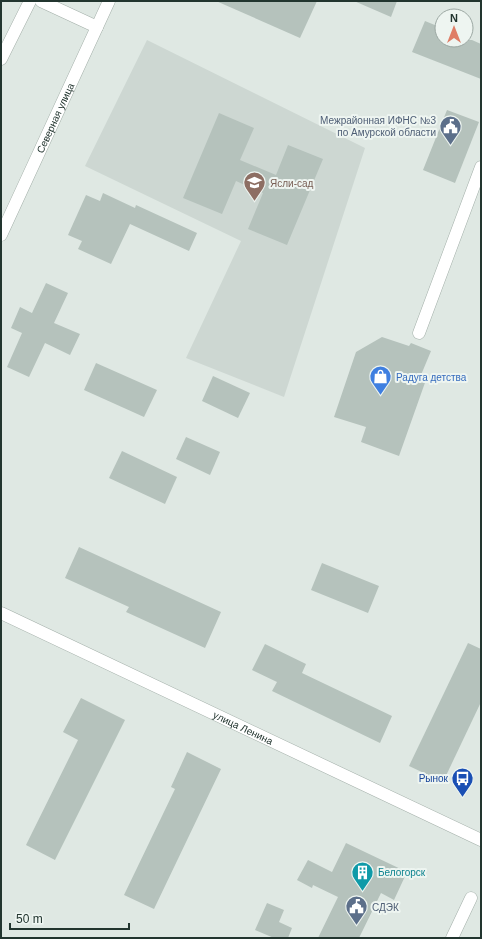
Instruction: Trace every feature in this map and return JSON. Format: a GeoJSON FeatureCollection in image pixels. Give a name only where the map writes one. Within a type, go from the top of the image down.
{"type":"FeatureCollection","features":[{"type":"Feature","properties":{"kind":"street"},"geometry":{"type":"LineString","coordinates":[[1,60],[30,1]]}},
{"type":"Feature","properties":{"kind":"street"},"geometry":{"type":"LineString","coordinates":[[41,1],[97,27]]}},
{"type":"Feature","properties":{"kind":"street","name":"Северная улица"},"geometry":{"type":"LineString","coordinates":[[1,235],[5,218],[109,1]]}},
{"type":"Feature","properties":{"kind":"street"},"geometry":{"type":"LineString","coordinates":[[419,333],[481,167]]}},
{"type":"Feature","properties":{"kind":"street","name":"улица Ленина"},"geometry":{"type":"LineString","coordinates":[[3,614],[481,840]]}},
{"type":"Feature","properties":{"kind":"street"},"geometry":{"type":"LineString","coordinates":[[452,938],[471,898]]}},
{"type":"Feature","properties":{"kind":"shaded area","name":"Ясли-сад"},"geometry":{"type":"Polygon","coordinates":[[[147,40],[365,148],[284,397],[186,358],[241,241],[85,166],[147,40]]]}},
{"type":"Feature","properties":{"kind":"building"},"geometry":{"type":"Polygon","coordinates":[[[216,1],[317,1],[300,38],[216,1]]]}},
{"type":"Feature","properties":{"kind":"building"},"geometry":{"type":"Polygon","coordinates":[[[354,1],[397,1],[391,17],[354,1]]]}},
{"type":"Feature","properties":{"kind":"building"},"geometry":{"type":"Polygon","coordinates":[[[425,21],[434,25],[434,48],[474,48],[474,41],[481,44],[481,79],[412,52],[425,21]]]}},
{"type":"Feature","properties":{"kind":"building","name":"Межрайонная ИФНС №3 по Амурской области"},"geometry":{"type":"Polygon","coordinates":[[[447,110],[479,122],[455,183],[423,170],[447,110]]]}},
{"type":"Feature","properties":{"kind":"building"},"geometry":{"type":"Polygon","coordinates":[[[219,113],[254,128],[240,160],[276,175],[288,145],[323,159],[287,245],[248,229],[263,193],[236,181],[222,214],[183,198],[219,113]]]}},
{"type":"Feature","properties":{"kind":"building"},"geometry":{"type":"Polygon","coordinates":[[[103,193],[135,208],[136,205],[197,233],[189,251],[130,224],[111,264],[78,249],[82,241],[68,235],[86,195],[100,201],[103,193]]]}},
{"type":"Feature","properties":{"kind":"building"},"geometry":{"type":"Polygon","coordinates":[[[46,283],[68,293],[54,323],[80,334],[70,355],[45,343],[29,377],[7,367],[22,333],[11,328],[20,307],[32,313],[46,283]]]}},
{"type":"Feature","properties":{"kind":"building","name":"Радуга детства"},"geometry":{"type":"Polygon","coordinates":[[[382,337],[409,346],[411,343],[431,351],[421,375],[427,377],[399,456],[361,442],[366,427],[334,417],[356,352],[382,337]]]}},
{"type":"Feature","properties":{"kind":"building"},"geometry":{"type":"Polygon","coordinates":[[[96,363],[157,390],[144,417],[84,390],[96,363]]]}},
{"type":"Feature","properties":{"kind":"building"},"geometry":{"type":"Polygon","coordinates":[[[213,376],[250,393],[238,418],[202,401],[213,376]]]}},
{"type":"Feature","properties":{"kind":"building"},"geometry":{"type":"Polygon","coordinates":[[[186,437],[220,452],[210,475],[176,459],[186,437]]]}},
{"type":"Feature","properties":{"kind":"building"},"geometry":{"type":"Polygon","coordinates":[[[122,451],[177,477],[165,504],[109,478],[122,451]]]}},
{"type":"Feature","properties":{"kind":"building"},"geometry":{"type":"Polygon","coordinates":[[[79,547],[221,612],[205,648],[126,612],[129,607],[65,578],[79,547]]]}},
{"type":"Feature","properties":{"kind":"building"},"geometry":{"type":"Polygon","coordinates":[[[322,563],[379,586],[368,613],[311,590],[322,563]]]}},
{"type":"Feature","properties":{"kind":"building"},"geometry":{"type":"Polygon","coordinates":[[[468,643],[481,649],[481,702],[443,782],[409,766],[468,643]]]}},
{"type":"Feature","properties":{"kind":"building"},"geometry":{"type":"Polygon","coordinates":[[[265,644],[306,664],[302,673],[392,716],[380,743],[272,691],[277,682],[252,670],[265,644]]]}},
{"type":"Feature","properties":{"kind":"building"},"geometry":{"type":"Polygon","coordinates":[[[81,698],[125,720],[55,860],[26,845],[78,740],[63,732],[81,698]]]}},
{"type":"Feature","properties":{"kind":"building"},"geometry":{"type":"Polygon","coordinates":[[[187,752],[221,769],[154,909],[124,895],[175,789],[171,787],[187,752]]]}},
{"type":"Feature","properties":{"kind":"building","name":"Белогорск"},"geometry":{"type":"Polygon","coordinates":[[[346,843],[407,872],[394,900],[381,893],[359,938],[318,938],[338,897],[313,885],[312,888],[297,880],[308,860],[332,872],[346,843]]]}},
{"type":"Feature","properties":{"kind":"building"},"geometry":{"type":"Polygon","coordinates":[[[267,903],[284,910],[279,922],[292,928],[288,938],[274,938],[255,930],[267,903]]]}},
{"type":"Feature","properties":{"kind":"place","name":"Межрайонная ИФНС №3 по Амурской области"},"geometry":{"type":"Point","coordinates":[451,146]}},
{"type":"Feature","properties":{"kind":"place","name":"Ясли-сад"},"geometry":{"type":"Point","coordinates":[255,202]}},
{"type":"Feature","properties":{"kind":"place","name":"Радуга детства"},"geometry":{"type":"Point","coordinates":[380,396]}},
{"type":"Feature","properties":{"kind":"place","name":"Рынок"},"geometry":{"type":"Point","coordinates":[463,798]}},
{"type":"Feature","properties":{"kind":"place","name":"Белогорск"},"geometry":{"type":"Point","coordinates":[363,892]}},
{"type":"Feature","properties":{"kind":"place","name":"СДЭК"},"geometry":{"type":"Point","coordinates":[356,926]}}]}
